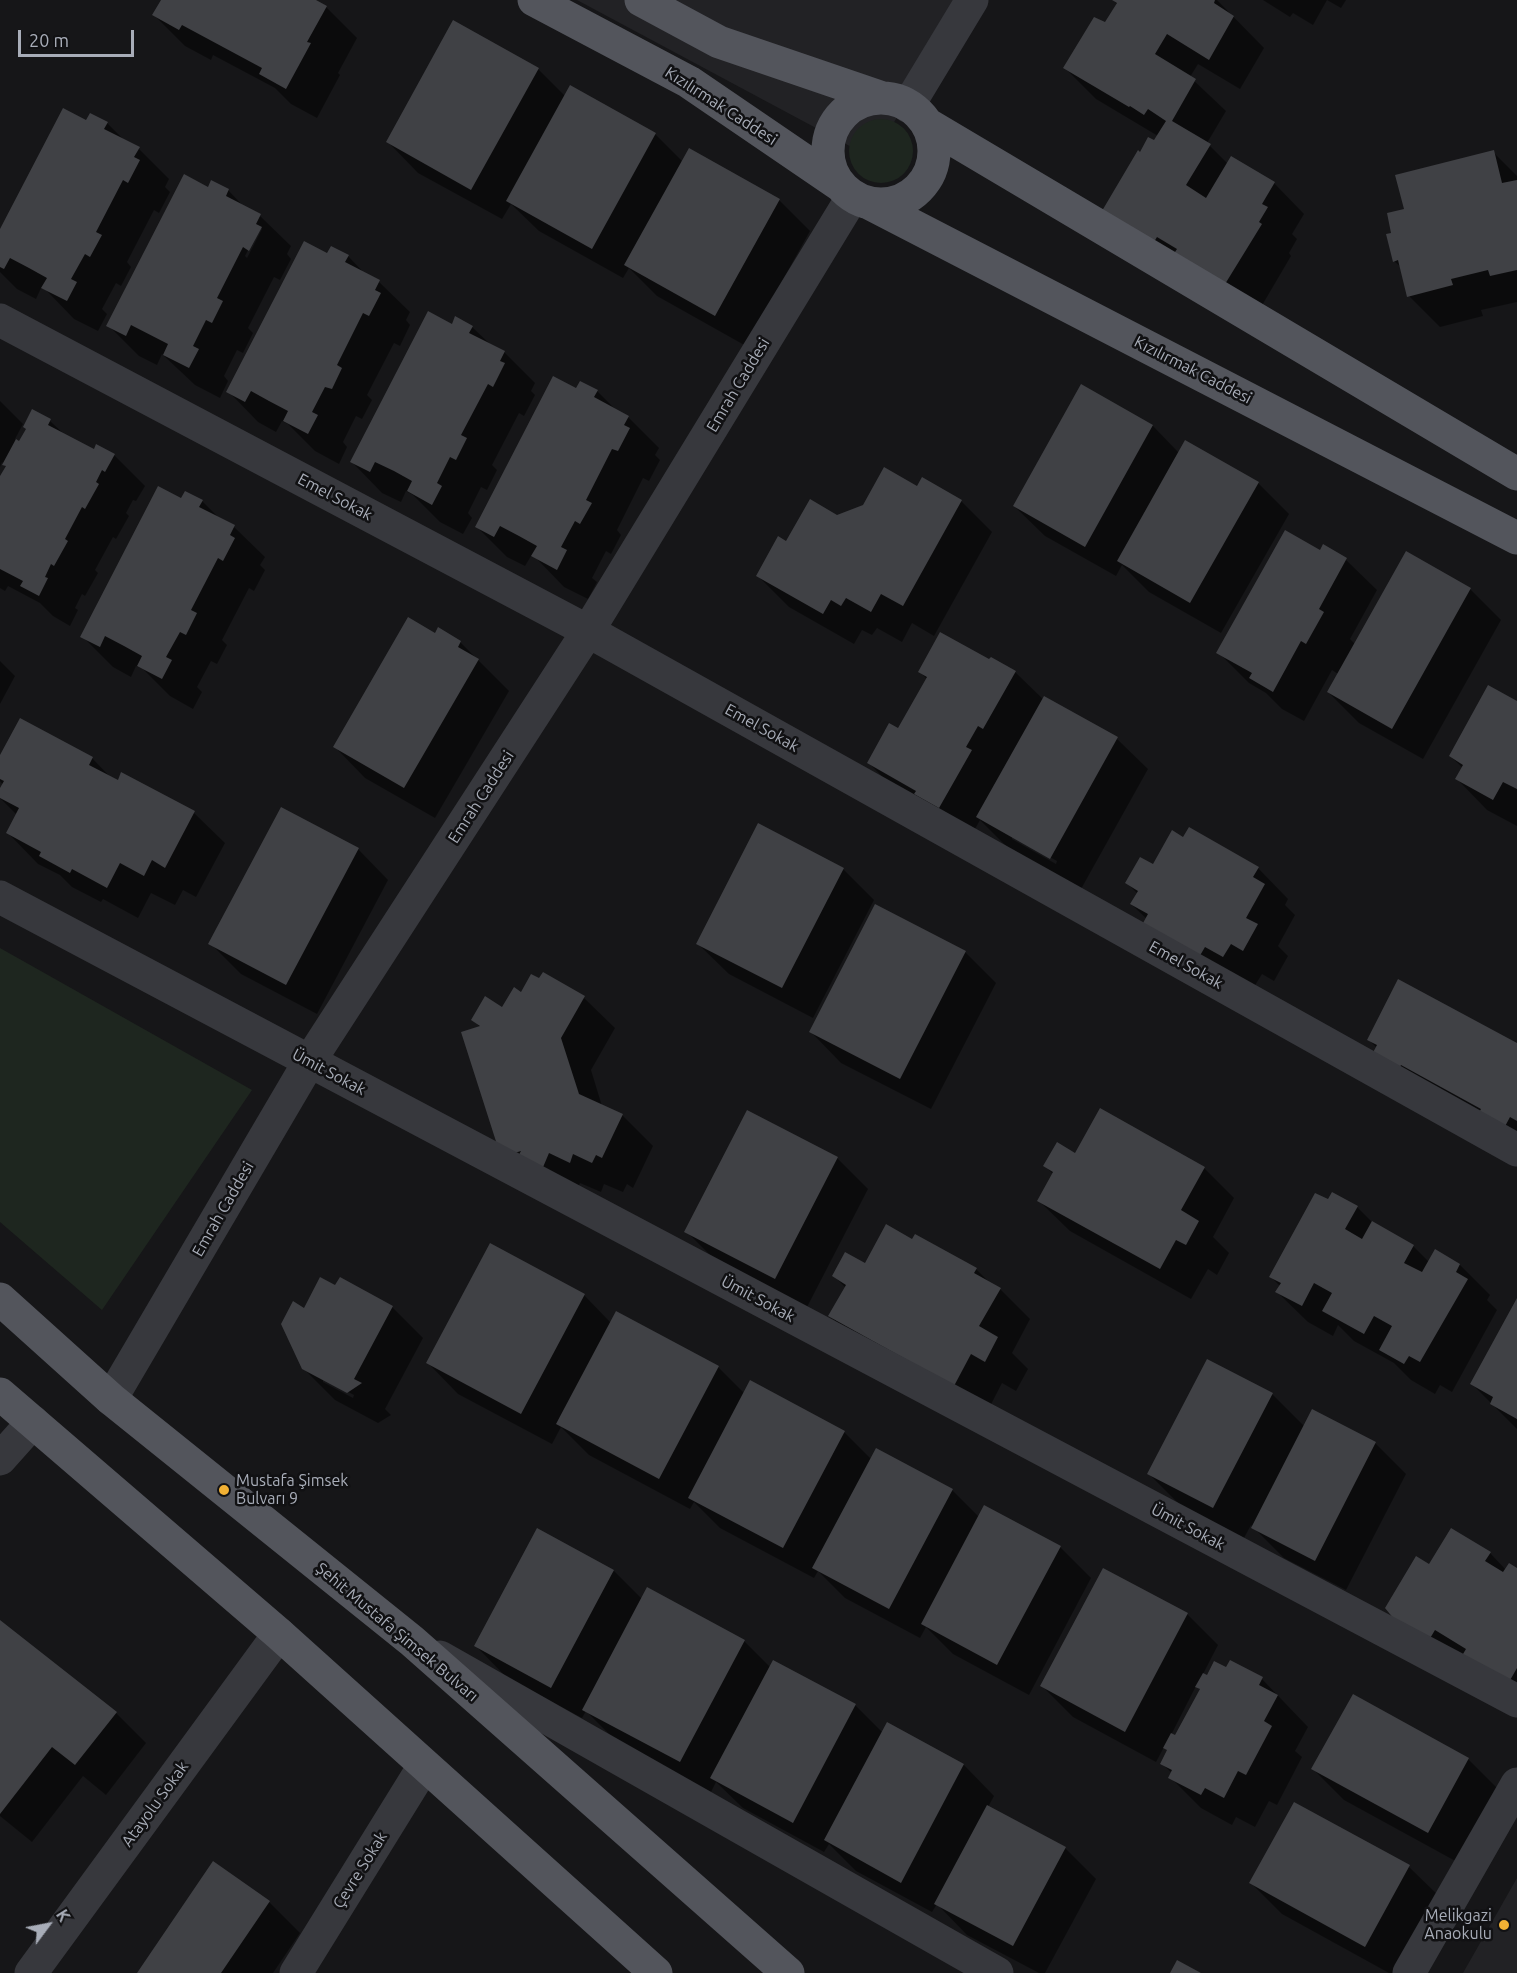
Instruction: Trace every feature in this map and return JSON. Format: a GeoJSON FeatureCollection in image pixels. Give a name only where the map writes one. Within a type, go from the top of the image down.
{"type":"FeatureCollection","features":[{"type":"Feature","properties":{"kind":"main road","name":"Kızılırmak Caddesi"},"geometry":{"type":"LineString","coordinates":[[534,0],[689,82],[854,194],[1517,538]]}},
{"type":"Feature","properties":{"kind":"main road"},"geometry":{"type":"LineString","coordinates":[[641,0],[719,42],[906,110],[1517,474]]}},
{"type":"Feature","properties":{"kind":"main road"},"geometry":{"type":"LineString","coordinates":[[858,104],[906,110],[933,141],[933,158],[924,182],[911,195],[895,202],[854,194],[832,169],[828,153],[834,127],[844,114],[858,104]]}},
{"type":"Feature","properties":{"kind":"main road","name":"Şehit Mustafa Şimsek Bulvarı"},"geometry":{"type":"LineString","coordinates":[[0,1299],[111,1399],[412,1641],[788,1973]]}},
{"type":"Feature","properties":{"kind":"main road"},"geometry":{"type":"LineString","coordinates":[[0,1394],[279,1634],[657,1973]]}},
{"type":"Feature","properties":{"kind":"street"},"geometry":{"type":"LineString","coordinates":[[906,110],[972,0]]}},
{"type":"Feature","properties":{"kind":"street","name":"Emrah Caddesi"},"geometry":{"type":"LineString","coordinates":[[111,1399],[309,1062],[588,631],[854,194]]}},
{"type":"Feature","properties":{"kind":"street","name":"Emel Sokak"},"geometry":{"type":"LineString","coordinates":[[0,320],[588,631],[1517,1150]]}},
{"type":"Feature","properties":{"kind":"street","name":"Ümit Sokak"},"geometry":{"type":"LineString","coordinates":[[0,897],[1517,1701]]}},
{"type":"Feature","properties":{"kind":"street"},"geometry":{"type":"LineString","coordinates":[[0,1459],[33,1422]]}},
{"type":"Feature","properties":{"kind":"street","name":"Atayolu Sokak"},"geometry":{"type":"LineString","coordinates":[[31,1973],[279,1634]]}},
{"type":"Feature","properties":{"kind":"street"},"geometry":{"type":"LineString","coordinates":[[412,1641],[997,1973]]}},
{"type":"Feature","properties":{"kind":"street","name":"Çevre Sokak"},"geometry":{"type":"LineString","coordinates":[[296,1973],[424,1766]]}},
{"type":"Feature","properties":{"kind":"street"},"geometry":{"type":"LineString","coordinates":[[1409,1973],[1517,1784]]}},
{"type":"Feature","properties":{"kind":"shaded area"},"geometry":{"type":"Polygon","coordinates":[[[577,0],[969,0],[872,158],[577,0]]]}},
{"type":"Feature","properties":{"kind":"shaded area"},"geometry":{"type":"Polygon","coordinates":[[[881,119],[899,125],[907,133],[913,151],[907,169],[899,177],[881,183],[863,177],[855,169],[849,151],[855,133],[863,125],[881,119]]]}},
{"type":"Feature","properties":{"kind":"shaded area"},"geometry":{"type":"Polygon","coordinates":[[[0,948],[252,1090],[102,1310],[0,1222],[0,948]]]}},
{"type":"Feature","properties":{"kind":"shaded area","name":"Melikgazi Anaokulu"},"geometry":{"type":"Polygon","coordinates":[[[1517,1878],[1517,1973],[1463,1973],[1517,1878]]]}},
{"type":"Feature","properties":{"kind":"building"},"geometry":{"type":"Polygon","coordinates":[[[161,0],[316,0],[327,6],[307,42],[311,43],[286,89],[259,74],[262,68],[182,25],[179,30],[152,15],[161,0]]]}},
{"type":"Feature","properties":{"kind":"building"},"geometry":{"type":"Polygon","coordinates":[[[1112,0],[1215,0],[1214,3],[1234,16],[1209,60],[1167,34],[1155,54],[1196,79],[1172,121],[1211,144],[1186,185],[1206,198],[1231,156],[1275,182],[1262,204],[1268,207],[1259,222],[1262,224],[1222,289],[1171,258],[1177,249],[1157,237],[1151,247],[1099,216],[1138,150],[1140,152],[1148,137],[1154,140],[1166,121],[1148,109],[1144,115],[1063,68],[1094,17],[1105,22],[1117,3],[1112,0]]]}},
{"type":"Feature","properties":{"kind":"building"},"geometry":{"type":"Polygon","coordinates":[[[453,20],[539,68],[471,190],[386,142],[453,20]]]}},
{"type":"Feature","properties":{"kind":"building"},"geometry":{"type":"Polygon","coordinates":[[[570,85],[656,133],[592,249],[506,201],[570,85]]]}},
{"type":"Feature","properties":{"kind":"building"},"geometry":{"type":"Polygon","coordinates":[[[63,108],[86,120],[90,113],[108,122],[104,129],[140,147],[134,157],[140,160],[128,183],[123,180],[96,232],[102,235],[90,257],[85,254],[71,279],[77,282],[67,301],[41,288],[47,278],[10,258],[4,269],[0,267],[0,229],[63,108]]]}},
{"type":"Feature","properties":{"kind":"building"},"geometry":{"type":"Polygon","coordinates":[[[689,148],[780,199],[715,316],[624,265],[689,148]]]}},
{"type":"Feature","properties":{"kind":"building"},"geometry":{"type":"Polygon","coordinates":[[[1494,150],[1502,183],[1517,180],[1517,270],[1490,276],[1488,270],[1451,279],[1453,285],[1407,297],[1398,260],[1393,262],[1386,234],[1391,233],[1387,213],[1404,209],[1395,175],[1494,150]]]}},
{"type":"Feature","properties":{"kind":"building"},"geometry":{"type":"Polygon","coordinates":[[[184,174],[208,187],[211,180],[229,189],[226,196],[261,214],[256,224],[262,227],[249,251],[243,247],[217,298],[223,301],[212,323],[206,320],[193,346],[199,349],[189,368],[163,355],[168,344],[131,325],[126,336],[106,326],[184,174]]]}},
{"type":"Feature","properties":{"kind":"building"},"geometry":{"type":"Polygon","coordinates":[[[304,241],[327,253],[331,246],[349,255],[345,262],[380,280],[375,290],[381,293],[369,316],[363,313],[337,365],[342,368],[332,389],[325,387],[312,412],[318,415],[308,434],[283,421],[288,411],[251,391],[245,402],[226,392],[304,241]]]}},
{"type":"Feature","properties":{"kind":"building"},"geometry":{"type":"Polygon","coordinates":[[[428,311],[452,324],[455,316],[473,326],[469,333],[505,351],[500,361],[505,363],[493,387],[488,384],[461,435],[467,438],[456,460],[450,457],[437,483],[442,486],[432,505],[407,491],[412,481],[394,471],[375,462],[370,472],[350,462],[428,311]]]}},
{"type":"Feature","properties":{"kind":"building"},"geometry":{"type":"Polygon","coordinates":[[[553,376],[576,388],[580,381],[598,390],[594,397],[629,416],[624,425],[630,428],[618,451],[612,449],[586,500],[592,503],[580,524],[575,521],[561,547],[567,550],[557,570],[531,556],[537,546],[500,526],[494,537],[475,527],[553,376]]]}},
{"type":"Feature","properties":{"kind":"building"},"geometry":{"type":"Polygon","coordinates":[[[1081,384],[1153,425],[1085,547],[1013,506],[1081,384]]]}},
{"type":"Feature","properties":{"kind":"building"},"geometry":{"type":"Polygon","coordinates":[[[32,409],[51,419],[48,425],[94,449],[96,444],[115,454],[105,472],[102,470],[96,482],[99,484],[85,509],[82,507],[65,539],[68,541],[54,566],[51,564],[45,577],[48,578],[39,596],[20,586],[23,581],[0,569],[0,476],[6,466],[2,465],[16,439],[19,441],[26,429],[23,427],[32,409]]]}},
{"type":"Feature","properties":{"kind":"building"},"geometry":{"type":"Polygon","coordinates":[[[1185,440],[1259,482],[1190,603],[1117,561],[1185,440]]]}},
{"type":"Feature","properties":{"kind":"building"},"geometry":{"type":"Polygon","coordinates":[[[884,467],[917,486],[922,477],[962,500],[903,606],[881,594],[871,612],[846,598],[841,606],[831,600],[823,614],[756,576],[778,536],[786,541],[810,499],[837,515],[863,505],[884,467]]]}},
{"type":"Feature","properties":{"kind":"building"},"geometry":{"type":"Polygon","coordinates":[[[158,486],[181,498],[185,491],[203,500],[199,507],[235,525],[230,535],[235,538],[223,561],[218,558],[191,610],[197,613],[186,635],[180,632],[166,657],[172,660],[162,679],[137,666],[142,656],[105,636],[100,647],[80,637],[158,486]]]}},
{"type":"Feature","properties":{"kind":"building"},"geometry":{"type":"Polygon","coordinates":[[[1285,530],[1320,550],[1323,544],[1347,558],[1319,609],[1324,612],[1306,644],[1301,641],[1273,692],[1249,678],[1252,673],[1216,653],[1285,530]]]}},
{"type":"Feature","properties":{"kind":"building"},"geometry":{"type":"Polygon","coordinates":[[[1406,551],[1471,588],[1392,729],[1327,692],[1406,551]]]}},
{"type":"Feature","properties":{"kind":"building"},"geometry":{"type":"Polygon","coordinates":[[[408,617],[435,633],[438,627],[461,641],[458,647],[479,659],[404,788],[333,747],[408,617]]]}},
{"type":"Feature","properties":{"kind":"building"},"geometry":{"type":"Polygon","coordinates":[[[940,632],[1016,671],[983,729],[978,726],[966,747],[972,750],[939,808],[914,794],[916,791],[867,763],[889,723],[898,728],[927,677],[918,672],[940,632]]]}},
{"type":"Feature","properties":{"kind":"building"},"geometry":{"type":"Polygon","coordinates":[[[1488,685],[1517,701],[1517,789],[1503,782],[1493,800],[1455,779],[1463,765],[1449,756],[1488,685]]]}},
{"type":"Feature","properties":{"kind":"building"},"geometry":{"type":"Polygon","coordinates":[[[1044,696],[1118,737],[1050,859],[976,817],[1044,696]]]}},
{"type":"Feature","properties":{"kind":"building"},"geometry":{"type":"Polygon","coordinates":[[[20,718],[93,757],[89,765],[118,780],[121,772],[195,811],[165,868],[152,860],[144,876],[120,863],[107,888],[72,869],[70,873],[39,856],[41,852],[6,833],[19,808],[0,798],[0,788],[4,781],[0,779],[0,755],[20,718]]]}},
{"type":"Feature","properties":{"kind":"building"},"geometry":{"type":"Polygon","coordinates":[[[281,807],[359,848],[286,985],[208,944],[281,807]]]}},
{"type":"Feature","properties":{"kind":"building"},"geometry":{"type":"Polygon","coordinates":[[[758,823],[844,868],[782,988],[696,944],[758,823]]]}},
{"type":"Feature","properties":{"kind":"building"},"geometry":{"type":"Polygon","coordinates":[[[1189,827],[1259,867],[1253,877],[1265,884],[1246,918],[1258,924],[1243,951],[1231,944],[1223,957],[1205,947],[1195,964],[1138,932],[1148,914],[1130,904],[1138,891],[1125,883],[1140,857],[1153,864],[1172,830],[1183,837],[1189,827]]]}},
{"type":"Feature","properties":{"kind":"building"},"geometry":{"type":"Polygon","coordinates":[[[875,904],[966,951],[900,1079],[809,1032],[875,904]]]}},
{"type":"Feature","properties":{"kind":"building"},"geometry":{"type":"Polygon","coordinates":[[[543,972],[585,996],[561,1038],[579,1094],[623,1114],[602,1158],[596,1155],[592,1163],[573,1154],[570,1163],[549,1153],[541,1172],[516,1160],[521,1151],[501,1157],[461,1032],[480,1026],[471,1020],[485,996],[502,1007],[514,987],[521,992],[531,974],[539,978],[543,972]]]}},
{"type":"Feature","properties":{"kind":"building"},"geometry":{"type":"Polygon","coordinates":[[[1398,979],[1517,1043],[1517,1121],[1510,1117],[1502,1132],[1476,1118],[1481,1109],[1401,1065],[1396,1074],[1369,1060],[1377,1045],[1367,1040],[1398,979]]]}},
{"type":"Feature","properties":{"kind":"building"},"geometry":{"type":"Polygon","coordinates":[[[1100,1108],[1205,1167],[1181,1210],[1199,1221],[1186,1245],[1176,1240],[1160,1269],[1037,1201],[1053,1172],[1043,1166],[1057,1142],[1075,1153],[1100,1108]]]}},
{"type":"Feature","properties":{"kind":"building"},"geometry":{"type":"Polygon","coordinates":[[[747,1110],[838,1157],[775,1279],[684,1232],[747,1110]]]}},
{"type":"Feature","properties":{"kind":"building"},"geometry":{"type":"Polygon","coordinates":[[[1332,1192],[1358,1206],[1345,1229],[1362,1239],[1372,1221],[1414,1245],[1404,1263],[1422,1272],[1435,1249],[1460,1264],[1456,1272],[1468,1279],[1420,1362],[1409,1356],[1404,1364],[1379,1350],[1392,1326],[1374,1316],[1364,1334],[1322,1311],[1332,1293],[1314,1283],[1302,1306],[1275,1292],[1281,1283],[1269,1277],[1315,1193],[1328,1199],[1332,1192]]]}},
{"type":"Feature","properties":{"kind":"building"},"geometry":{"type":"Polygon","coordinates":[[[886,1224],[912,1239],[915,1234],[977,1268],[974,1273],[1001,1288],[979,1326],[998,1337],[985,1362],[971,1354],[954,1386],[828,1316],[846,1285],[832,1276],[845,1252],[865,1263],[886,1224]]]}},
{"type":"Feature","properties":{"kind":"building"},"geometry":{"type":"Polygon","coordinates":[[[490,1243],[585,1294],[521,1414],[426,1363],[490,1243]]]}},
{"type":"Feature","properties":{"kind":"building"},"geometry":{"type":"Polygon","coordinates":[[[320,1277],[335,1285],[340,1277],[393,1306],[354,1379],[362,1383],[347,1393],[302,1369],[281,1324],[293,1301],[304,1308],[320,1277]]]}},
{"type":"Feature","properties":{"kind":"building"},"geometry":{"type":"Polygon","coordinates":[[[1517,1298],[1517,1419],[1490,1404],[1493,1397],[1470,1384],[1517,1298]]]}},
{"type":"Feature","properties":{"kind":"building"},"geometry":{"type":"Polygon","coordinates":[[[616,1311],[719,1366],[659,1479],[556,1424],[616,1311]]]}},
{"type":"Feature","properties":{"kind":"building"},"geometry":{"type":"Polygon","coordinates":[[[1207,1359],[1273,1393],[1213,1508],[1147,1474],[1207,1359]]]}},
{"type":"Feature","properties":{"kind":"building"},"geometry":{"type":"Polygon","coordinates":[[[750,1380],[845,1431],[783,1548],[688,1498],[750,1380]]]}},
{"type":"Feature","properties":{"kind":"building"},"geometry":{"type":"Polygon","coordinates":[[[1312,1409],[1376,1442],[1315,1561],[1251,1528],[1312,1409]]]}},
{"type":"Feature","properties":{"kind":"building"},"geometry":{"type":"Polygon","coordinates":[[[876,1448],[953,1489],[889,1609],[812,1568],[876,1448]]]}},
{"type":"Feature","properties":{"kind":"building"},"geometry":{"type":"Polygon","coordinates":[[[984,1505],[1061,1546],[997,1665],[921,1624],[984,1505]]]}},
{"type":"Feature","properties":{"kind":"building"},"geometry":{"type":"Polygon","coordinates":[[[537,1528],[614,1570],[551,1688],[474,1646],[537,1528]]]}},
{"type":"Feature","properties":{"kind":"building"},"geometry":{"type":"Polygon","coordinates":[[[1451,1528],[1491,1552],[1485,1561],[1503,1572],[1509,1563],[1517,1568],[1517,1668],[1509,1682],[1460,1659],[1466,1649],[1435,1630],[1429,1640],[1394,1619],[1385,1608],[1416,1556],[1429,1564],[1451,1528]]]}},
{"type":"Feature","properties":{"kind":"building"},"geometry":{"type":"Polygon","coordinates":[[[1103,1568],[1188,1613],[1125,1732],[1040,1686],[1103,1568]]]}},
{"type":"Feature","properties":{"kind":"building"},"geometry":{"type":"Polygon","coordinates":[[[647,1587],[745,1640],[680,1762],[582,1710],[647,1587]]]}},
{"type":"Feature","properties":{"kind":"building"},"geometry":{"type":"Polygon","coordinates":[[[0,1620],[117,1712],[75,1765],[52,1747],[0,1814],[0,1620]]]}},
{"type":"Feature","properties":{"kind":"building"},"geometry":{"type":"Polygon","coordinates":[[[773,1660],[856,1704],[793,1823],[710,1778],[773,1660]]]}},
{"type":"Feature","properties":{"kind":"building"},"geometry":{"type":"Polygon","coordinates":[[[1230,1660],[1263,1677],[1259,1685],[1278,1695],[1264,1721],[1272,1726],[1246,1775],[1238,1771],[1224,1798],[1205,1788],[1201,1795],[1168,1778],[1172,1770],[1160,1764],[1167,1750],[1163,1748],[1171,1733],[1175,1735],[1200,1689],[1195,1687],[1203,1673],[1207,1675],[1214,1661],[1226,1667],[1230,1660]]]}},
{"type":"Feature","properties":{"kind":"building"},"geometry":{"type":"Polygon","coordinates":[[[1353,1694],[1469,1758],[1428,1833],[1311,1769],[1353,1694]]]}},
{"type":"Feature","properties":{"kind":"building"},"geometry":{"type":"Polygon","coordinates":[[[887,1722],[964,1764],[901,1883],[824,1840],[887,1722]]]}},
{"type":"Feature","properties":{"kind":"building"},"geometry":{"type":"Polygon","coordinates":[[[1294,1802],[1410,1865],[1365,1947],[1249,1883],[1294,1802]]]}},
{"type":"Feature","properties":{"kind":"building"},"geometry":{"type":"Polygon","coordinates":[[[987,1805],[1066,1847],[1013,1946],[934,1904],[987,1805]]]}},
{"type":"Feature","properties":{"kind":"building"},"geometry":{"type":"Polygon","coordinates":[[[213,1861],[270,1901],[221,1973],[137,1973],[213,1861]]]}},
{"type":"Feature","properties":{"kind":"building"},"geometry":{"type":"Polygon","coordinates":[[[1177,1960],[1201,1973],[1170,1973],[1177,1960]]]}},
{"type":"Feature","properties":{"kind":"place","name":"Mustafa Şimsek Bulvarı 9"},"geometry":{"type":"Point","coordinates":[224,1490]}},
{"type":"Feature","properties":{"kind":"place","name":"Melikgazi Anaokulu"},"geometry":{"type":"Point","coordinates":[1504,1925]}}]}
